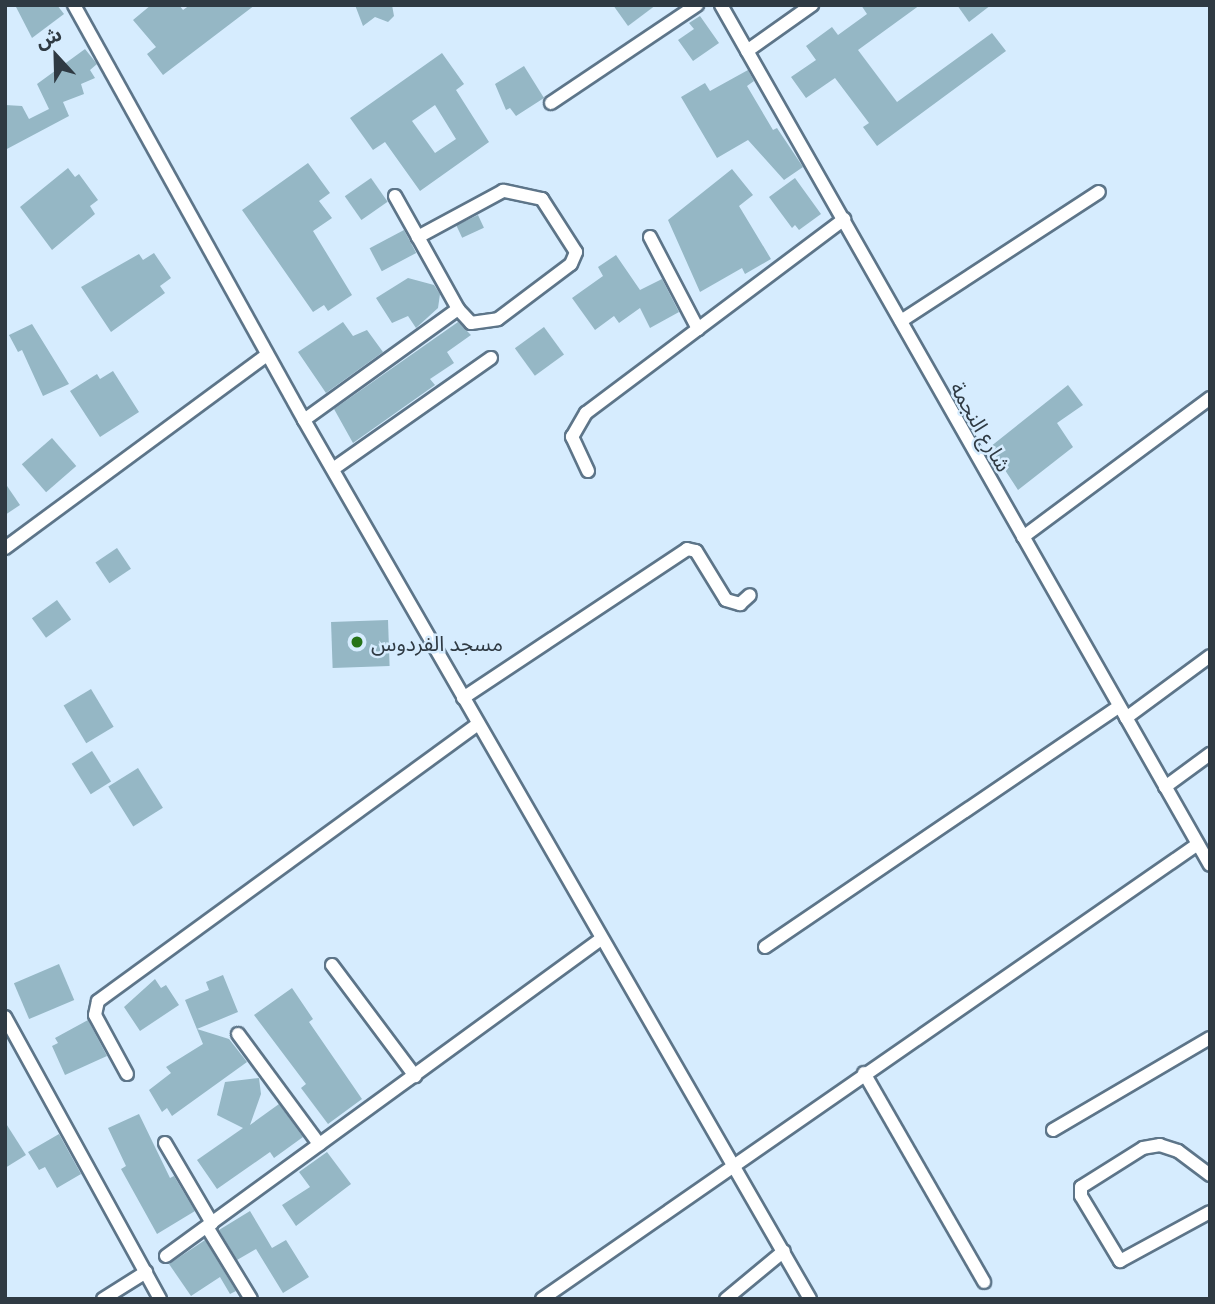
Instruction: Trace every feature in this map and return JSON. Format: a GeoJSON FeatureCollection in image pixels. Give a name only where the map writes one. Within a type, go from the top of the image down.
{"type":"FeatureCollection","features":[{"type":"Feature","properties":{"kind":"street"},"geometry":{"type":"LineString","coordinates":[[74,5],[267,355],[810,1299]]}},
{"type":"Feature","properties":{"kind":"street"},"geometry":{"type":"LineString","coordinates":[[551,103],[697,5]]}},
{"type":"Feature","properties":{"kind":"street","name":"شارع النجمة"},"geometry":{"type":"LineString","coordinates":[[721,5],[1210,865]]}},
{"type":"Feature","properties":{"kind":"street"},"geometry":{"type":"LineString","coordinates":[[747,51],[812,5]]}},
{"type":"Feature","properties":{"kind":"street"},"geometry":{"type":"LineString","coordinates":[[395,196],[458,309],[471,323],[498,319],[571,264],[574,246],[542,199],[503,191],[418,237]]}},
{"type":"Feature","properties":{"kind":"street"},"geometry":{"type":"LineString","coordinates":[[901,321],[1099,192]]}},
{"type":"Feature","properties":{"kind":"street"},"geometry":{"type":"LineString","coordinates":[[589,471],[572,438],[578,422],[844,219]]}},
{"type":"Feature","properties":{"kind":"street"},"geometry":{"type":"LineString","coordinates":[[650,237],[698,328]]}},
{"type":"Feature","properties":{"kind":"street"},"geometry":{"type":"LineString","coordinates":[[304,420],[458,309]]}},
{"type":"Feature","properties":{"kind":"street"},"geometry":{"type":"LineString","coordinates":[[5,548],[267,355]]}},
{"type":"Feature","properties":{"kind":"street"},"geometry":{"type":"LineString","coordinates":[[333,469],[491,358]]}},
{"type":"Feature","properties":{"kind":"street"},"geometry":{"type":"LineString","coordinates":[[1023,537],[1210,398]]}},
{"type":"Feature","properties":{"kind":"street"},"geometry":{"type":"LineString","coordinates":[[463,698],[687,549],[696,551],[726,600],[740,604],[750,595]]}},
{"type":"Feature","properties":{"kind":"street"},"geometry":{"type":"LineString","coordinates":[[1126,718],[1210,656]]}},
{"type":"Feature","properties":{"kind":"street"},"geometry":{"type":"LineString","coordinates":[[765,947],[1119,706]]}},
{"type":"Feature","properties":{"kind":"street"},"geometry":{"type":"LineString","coordinates":[[127,1074],[95,1015],[98,1001],[478,724]]}},
{"type":"Feature","properties":{"kind":"street"},"geometry":{"type":"LineString","coordinates":[[1166,787],[1210,754]]}},
{"type":"Feature","properties":{"kind":"street"},"geometry":{"type":"LineString","coordinates":[[542,1299],[864,1073],[1198,844]]}},
{"type":"Feature","properties":{"kind":"street"},"geometry":{"type":"LineString","coordinates":[[166,1256],[601,939]]}},
{"type":"Feature","properties":{"kind":"street"},"geometry":{"type":"LineString","coordinates":[[332,965],[415,1076]]}},
{"type":"Feature","properties":{"kind":"street"},"geometry":{"type":"LineString","coordinates":[[5,1017],[160,1299]]}},
{"type":"Feature","properties":{"kind":"street"},"geometry":{"type":"LineString","coordinates":[[238,1034],[319,1144]]}},
{"type":"Feature","properties":{"kind":"street"},"geometry":{"type":"LineString","coordinates":[[1054,1130],[1210,1038]]}},
{"type":"Feature","properties":{"kind":"street"},"geometry":{"type":"LineString","coordinates":[[864,1073],[984,1282]]}},
{"type":"Feature","properties":{"kind":"street"},"geometry":{"type":"LineString","coordinates":[[165,1143],[251,1299]]}},
{"type":"Feature","properties":{"kind":"street"},"geometry":{"type":"LineString","coordinates":[[1210,1175],[1178,1151],[1160,1144],[1143,1148],[1081,1186],[1080,1196],[1120,1261],[1210,1212]]}},
{"type":"Feature","properties":{"kind":"street"},"geometry":{"type":"LineString","coordinates":[[726,1299],[784,1251]]}},
{"type":"Feature","properties":{"kind":"street"},"geometry":{"type":"LineString","coordinates":[[103,1299],[146,1272]]}},
{"type":"Feature","properties":{"kind":"building"},"geometry":{"type":"Polygon","coordinates":[[[15,5],[57,5],[64,14],[32,38],[15,5]]]}},
{"type":"Feature","properties":{"kind":"building"},"geometry":{"type":"Polygon","coordinates":[[[151,5],[179,5],[183,10],[190,5],[255,5],[163,75],[147,54],[156,47],[133,20],[151,5]]]}},
{"type":"Feature","properties":{"kind":"building"},"geometry":{"type":"Polygon","coordinates":[[[355,5],[392,5],[394,16],[388,22],[375,17],[363,26],[355,5]]]}},
{"type":"Feature","properties":{"kind":"building"},"geometry":{"type":"Polygon","coordinates":[[[613,5],[656,5],[628,26],[613,5]]]}},
{"type":"Feature","properties":{"kind":"building"},"geometry":{"type":"Polygon","coordinates":[[[861,5],[920,5],[858,50],[897,102],[992,33],[1006,51],[877,146],[863,127],[869,123],[835,78],[806,98],[791,77],[816,60],[806,46],[832,27],[838,35],[867,14],[861,5]]]}},
{"type":"Feature","properties":{"kind":"building"},"geometry":{"type":"Polygon","coordinates":[[[957,5],[991,5],[969,22],[957,5]]]}},
{"type":"Feature","properties":{"kind":"building"},"geometry":{"type":"Polygon","coordinates":[[[700,16],[719,43],[693,61],[678,40],[694,29],[689,23],[700,16]]]}},
{"type":"Feature","properties":{"kind":"building"},"geometry":{"type":"Polygon","coordinates":[[[85,49],[97,64],[90,70],[95,78],[81,84],[84,94],[63,102],[69,116],[5,150],[5,105],[22,106],[29,119],[49,109],[37,84],[85,49]]]}},
{"type":"Feature","properties":{"kind":"building"},"geometry":{"type":"Polygon","coordinates":[[[442,53],[464,84],[456,90],[489,142],[420,191],[385,142],[373,150],[350,118],[442,53]],[[435,105],[412,121],[435,153],[456,139],[435,105]]]}},
{"type":"Feature","properties":{"kind":"building"},"geometry":{"type":"Polygon","coordinates":[[[524,66],[544,98],[516,116],[510,108],[506,110],[495,84],[524,66]]]}},
{"type":"Feature","properties":{"kind":"building"},"geometry":{"type":"Polygon","coordinates":[[[748,70],[754,81],[747,86],[773,130],[777,128],[803,167],[784,180],[748,140],[717,158],[681,97],[705,83],[710,91],[748,70]]]}},
{"type":"Feature","properties":{"kind":"building"},"geometry":{"type":"Polygon","coordinates":[[[308,163],[330,193],[319,201],[332,218],[313,231],[352,295],[328,311],[324,305],[313,312],[242,210],[308,163]]]}},
{"type":"Feature","properties":{"kind":"building"},"geometry":{"type":"Polygon","coordinates":[[[68,168],[75,177],[79,174],[98,200],[90,206],[95,214],[52,250],[20,207],[68,168]]]}},
{"type":"Feature","properties":{"kind":"building"},"geometry":{"type":"Polygon","coordinates":[[[732,169],[753,195],[739,206],[771,259],[745,274],[742,268],[700,292],[668,220],[732,169]]]}},
{"type":"Feature","properties":{"kind":"building"},"geometry":{"type":"Polygon","coordinates":[[[371,178],[388,202],[361,220],[345,196],[371,178]]]}},
{"type":"Feature","properties":{"kind":"building"},"geometry":{"type":"Polygon","coordinates":[[[795,178],[821,214],[799,230],[795,225],[792,228],[769,197],[795,178]]]}},
{"type":"Feature","properties":{"kind":"building"},"geometry":{"type":"Polygon","coordinates":[[[478,215],[484,228],[462,238],[456,225],[478,215]]]}},
{"type":"Feature","properties":{"kind":"building"},"geometry":{"type":"Polygon","coordinates":[[[404,230],[416,253],[382,271],[370,248],[404,230]]]}},
{"type":"Feature","properties":{"kind":"building"},"geometry":{"type":"Polygon","coordinates":[[[154,253],[171,278],[160,286],[165,293],[111,332],[81,287],[139,254],[143,260],[154,253]]]}},
{"type":"Feature","properties":{"kind":"building"},"geometry":{"type":"Polygon","coordinates":[[[616,255],[640,290],[662,279],[679,312],[650,328],[640,308],[619,323],[614,316],[595,330],[572,298],[603,276],[598,267],[616,255]]]}},
{"type":"Feature","properties":{"kind":"building"},"geometry":{"type":"Polygon","coordinates":[[[408,278],[434,285],[440,294],[438,308],[416,328],[408,316],[392,323],[376,298],[408,278]]]}},
{"type":"Feature","properties":{"kind":"building"},"geometry":{"type":"Polygon","coordinates":[[[343,322],[353,336],[367,330],[383,352],[326,393],[298,352],[343,322]]]}},
{"type":"Feature","properties":{"kind":"building"},"geometry":{"type":"Polygon","coordinates":[[[458,322],[471,335],[447,352],[454,363],[430,379],[435,385],[353,443],[334,409],[458,322]]]}},
{"type":"Feature","properties":{"kind":"building"},"geometry":{"type":"Polygon","coordinates":[[[32,324],[69,384],[43,396],[22,350],[18,352],[9,335],[32,324]]]}},
{"type":"Feature","properties":{"kind":"building"},"geometry":{"type":"Polygon","coordinates":[[[544,327],[564,355],[535,376],[515,348],[544,327]]]}},
{"type":"Feature","properties":{"kind":"building"},"geometry":{"type":"Polygon","coordinates":[[[113,371],[139,412],[100,437],[70,391],[97,374],[100,379],[113,371]]]}},
{"type":"Feature","properties":{"kind":"building"},"geometry":{"type":"Polygon","coordinates":[[[1068,385],[1083,405],[1057,423],[1073,447],[1018,490],[990,447],[1068,385]]]}},
{"type":"Feature","properties":{"kind":"building"},"geometry":{"type":"Polygon","coordinates":[[[52,438],[76,466],[46,492],[22,464],[52,438]]]}},
{"type":"Feature","properties":{"kind":"building"},"geometry":{"type":"Polygon","coordinates":[[[5,483],[20,505],[5,515],[5,483]]]}},
{"type":"Feature","properties":{"kind":"building"},"geometry":{"type":"Polygon","coordinates":[[[117,548],[131,569],[109,583],[95,563],[117,548]]]}},
{"type":"Feature","properties":{"kind":"building"},"geometry":{"type":"Polygon","coordinates":[[[57,600],[71,619],[46,638],[32,618],[57,600]]]}},
{"type":"Feature","properties":{"kind":"building"},"geometry":{"type":"Polygon","coordinates":[[[388,620],[390,666],[333,668],[331,622],[388,620]]]}},
{"type":"Feature","properties":{"kind":"building"},"geometry":{"type":"Polygon","coordinates":[[[91,689],[114,727],[86,743],[64,705],[91,689]]]}},
{"type":"Feature","properties":{"kind":"building"},"geometry":{"type":"Polygon","coordinates":[[[92,751],[111,782],[91,794],[72,764],[92,751]]]}},
{"type":"Feature","properties":{"kind":"building"},"geometry":{"type":"Polygon","coordinates":[[[138,768],[163,808],[133,826],[108,787],[138,768]]]}},
{"type":"Feature","properties":{"kind":"building"},"geometry":{"type":"Polygon","coordinates":[[[59,964],[74,1000],[29,1019],[14,983],[59,964]]]}},
{"type":"Feature","properties":{"kind":"building"},"geometry":{"type":"Polygon","coordinates":[[[223,975],[238,1012],[197,1029],[229,1039],[247,1062],[172,1116],[167,1108],[162,1112],[149,1090],[171,1073],[166,1067],[203,1044],[185,1000],[209,990],[206,982],[223,975]]]}},
{"type":"Feature","properties":{"kind":"building"},"geometry":{"type":"Polygon","coordinates":[[[155,979],[161,988],[166,985],[179,1005],[140,1031],[124,1007],[155,979]]]}},
{"type":"Feature","properties":{"kind":"building"},"geometry":{"type":"Polygon","coordinates":[[[292,988],[313,1019],[309,1022],[362,1099],[328,1124],[301,1088],[306,1084],[254,1015],[292,988]]]}},
{"type":"Feature","properties":{"kind":"building"},"geometry":{"type":"Polygon","coordinates":[[[88,1020],[107,1056],[65,1075],[52,1046],[58,1043],[55,1038],[88,1020]]]}},
{"type":"Feature","properties":{"kind":"building"},"geometry":{"type":"Polygon","coordinates":[[[259,1078],[261,1094],[250,1125],[279,1104],[303,1137],[274,1158],[270,1152],[217,1189],[197,1160],[243,1128],[217,1115],[225,1082],[259,1078]]]}},
{"type":"Feature","properties":{"kind":"building"},"geometry":{"type":"Polygon","coordinates":[[[139,1114],[170,1178],[174,1176],[195,1211],[157,1234],[121,1169],[126,1166],[108,1128],[139,1114]]]}},
{"type":"Feature","properties":{"kind":"building"},"geometry":{"type":"Polygon","coordinates":[[[5,1122],[26,1155],[5,1168],[5,1122]]]}},
{"type":"Feature","properties":{"kind":"building"},"geometry":{"type":"Polygon","coordinates":[[[59,1134],[81,1174],[57,1188],[45,1167],[39,1170],[28,1152],[59,1134]]]}},
{"type":"Feature","properties":{"kind":"building"},"geometry":{"type":"Polygon","coordinates":[[[327,1152],[351,1184],[296,1226],[282,1205],[310,1187],[299,1172],[327,1152]]]}},
{"type":"Feature","properties":{"kind":"building"},"geometry":{"type":"Polygon","coordinates":[[[250,1211],[272,1248],[286,1240],[309,1277],[283,1293],[256,1249],[237,1260],[219,1230],[250,1211]]]}},
{"type":"Feature","properties":{"kind":"building"},"geometry":{"type":"Polygon","coordinates":[[[205,1240],[236,1291],[230,1294],[220,1277],[191,1296],[169,1264],[205,1240]]]}},
{"type":"Feature","properties":{"kind":"place","name":"مسجد الفردوس"},"geometry":{"type":"Point","coordinates":[357,642]}}]}
